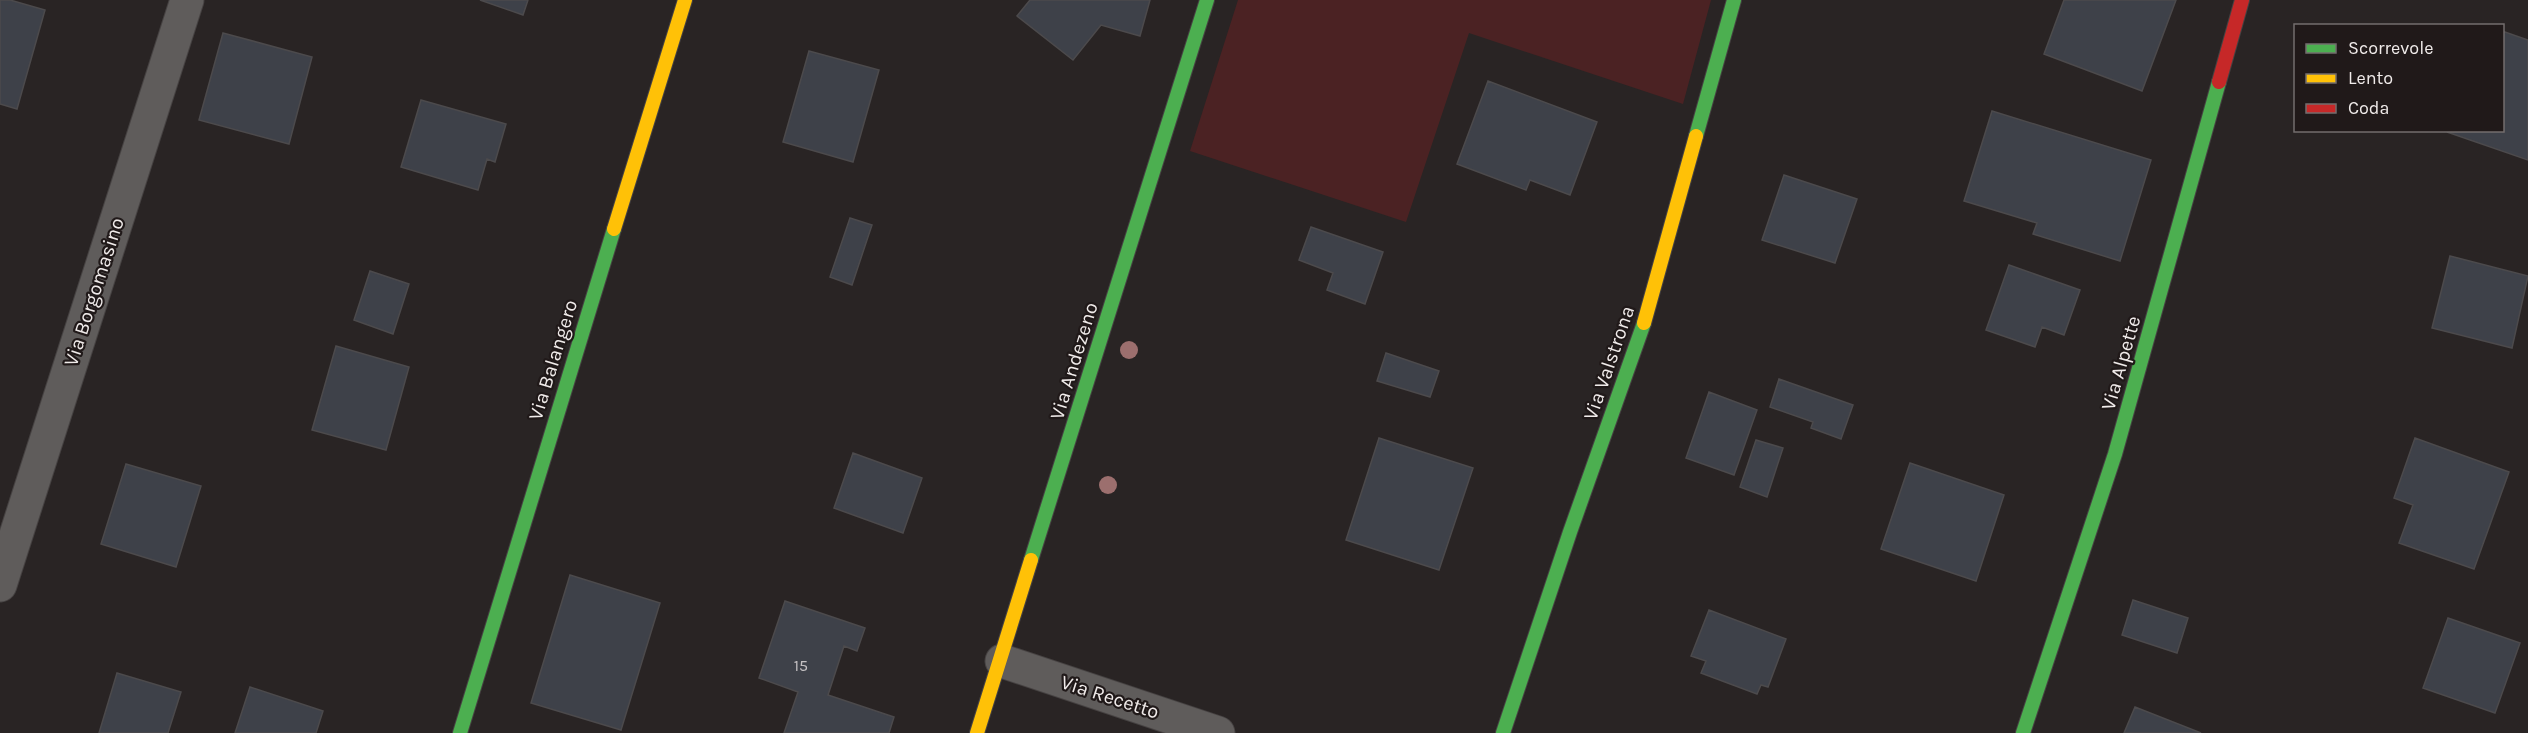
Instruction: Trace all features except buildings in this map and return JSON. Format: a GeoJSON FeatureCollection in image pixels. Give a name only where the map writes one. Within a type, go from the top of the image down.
{"type":"FeatureCollection","features":[{"type":"Feature","properties":{"kind":"street","name":"Via Borgomasino"},"geometry":{"type":"LineString","coordinates":[[0,585],[187,0]]}},
{"type":"Feature","properties":{"kind":"street","name":"Via Balangero"},"geometry":{"type":"LineString","coordinates":[[460,733],[497,606],[686,0]]}},
{"type":"Feature","properties":{"kind":"street","name":"Via Andezeno"},"geometry":{"type":"LineString","coordinates":[[978,733],[1207,0]]}},
{"type":"Feature","properties":{"kind":"street","name":"Via Valstrona"},"geometry":{"type":"LineString","coordinates":[[1503,733],[1570,532],[1646,318],[1734,0]]}},
{"type":"Feature","properties":{"kind":"street","name":"Via Alpette"},"geometry":{"type":"LineString","coordinates":[[2024,733],[2115,454],[2242,0]]}},
{"type":"Feature","properties":{"kind":"street","name":"Via Recetto"},"geometry":{"type":"LineString","coordinates":[[1002,661],[1218,733]]}},
{"type":"Feature","properties":{"kind":"shaded area"},"geometry":{"type":"Polygon","coordinates":[[[1238,0],[1711,0],[1683,104],[1469,33],[1406,222],[1190,151],[1238,0]]]}},
{"type":"Feature","properties":{"kind":"traffic: fast"},"geometry":{"type":"LineString","coordinates":[[1031,560],[1207,0]]}},
{"type":"Feature","properties":{"kind":"traffic: fast"},"geometry":{"type":"LineString","coordinates":[[1696,136],[1734,0]]}},
{"type":"Feature","properties":{"kind":"traffic: fast"},"geometry":{"type":"LineString","coordinates":[[2023,733],[2115,454],[2219,82]]}},
{"type":"Feature","properties":{"kind":"traffic: fast"},"geometry":{"type":"LineString","coordinates":[[460,733],[614,229]]}},
{"type":"Feature","properties":{"kind":"traffic: fast"},"geometry":{"type":"LineString","coordinates":[[1503,733],[1570,532],[1644,323]]}},
{"type":"Feature","properties":{"kind":"traffic: slow"},"geometry":{"type":"LineString","coordinates":[[614,229],[685,0]]}},
{"type":"Feature","properties":{"kind":"traffic: slow"},"geometry":{"type":"LineString","coordinates":[[1644,323],[1696,136]]}},
{"type":"Feature","properties":{"kind":"traffic: slow"},"geometry":{"type":"LineString","coordinates":[[977,733],[1031,560]]}},
{"type":"Feature","properties":{"kind":"traffic: jam"},"geometry":{"type":"LineString","coordinates":[[2219,82],[2242,0]]}}]}
